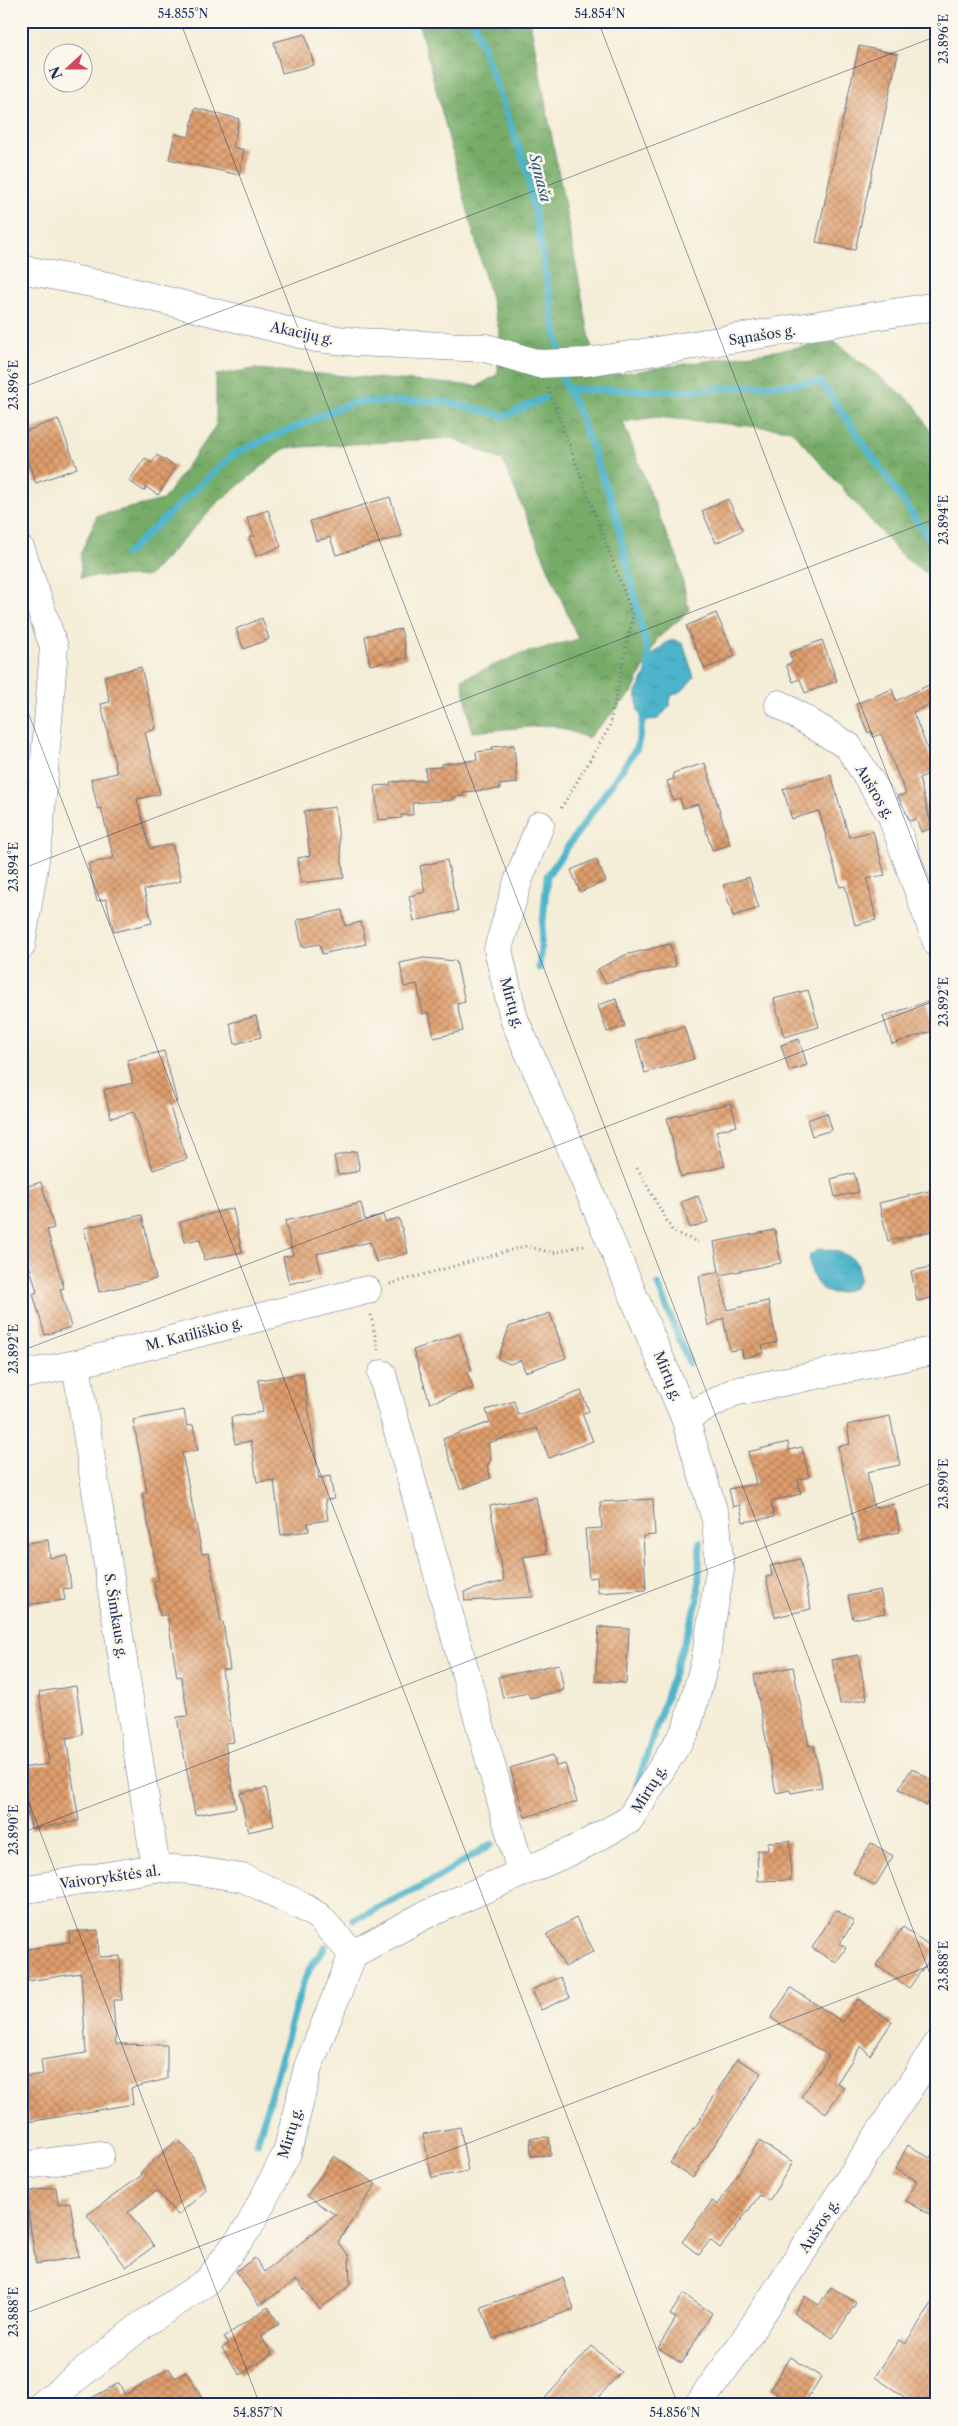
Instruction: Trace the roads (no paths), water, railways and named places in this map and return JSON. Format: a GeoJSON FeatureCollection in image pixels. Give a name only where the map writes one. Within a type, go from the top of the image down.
{"type":"FeatureCollection","features":[{"type":"Feature","properties":{"kind":"street","name":"Akacijų g."},"geometry":{"type":"LineString","coordinates":[[21,269],[112,287],[316,338],[357,342],[486,348],[539,364],[587,362]]}},
{"type":"Feature","properties":{"kind":"street","name":"Sąnašos g."},"geometry":{"type":"LineString","coordinates":[[587,362],[937,306]]}},
{"type":"Feature","properties":{"kind":"street"},"geometry":{"type":"LineString","coordinates":[[21,550],[54,646],[39,835],[21,946]]}},
{"type":"Feature","properties":{"kind":"street","name":"Aušros g."},"geometry":{"type":"LineString","coordinates":[[779,704],[848,746],[891,814],[937,943]]}},
{"type":"Feature","properties":{"kind":"street","name":"Mirtų g."},"geometry":{"type":"LineString","coordinates":[[42,2405],[142,2325],[208,2281],[249,2227],[287,2152],[308,2067],[353,1954],[423,1916],[576,1849],[629,1820],[686,1730],[705,1662],[720,1570],[716,1520],[685,1418],[564,1131],[514,1019],[498,949],[518,881],[540,825]]}},
{"type":"Feature","properties":{"kind":"street","name":"M. Katiliškio g."},"geometry":{"type":"LineString","coordinates":[[21,1375],[76,1364],[367,1290]]}},
{"type":"Feature","properties":{"kind":"street"},"geometry":{"type":"LineString","coordinates":[[685,1418],[734,1392],[937,1350]]}},
{"type":"Feature","properties":{"kind":"street","name":"S. Šimkaus g."},"geometry":{"type":"LineString","coordinates":[[76,1364],[156,1868]]}},
{"type":"Feature","properties":{"kind":"street"},"geometry":{"type":"LineString","coordinates":[[382,1374],[521,1872]]}},
{"type":"Feature","properties":{"kind":"street","name":"Vaivorykštės al."},"geometry":{"type":"LineString","coordinates":[[21,1890],[156,1868],[191,1870],[243,1878],[298,1904],[318,1916],[353,1954]]}},
{"type":"Feature","properties":{"kind":"street","name":"Aušros g."},"geometry":{"type":"LineString","coordinates":[[698,2405],[738,2350],[937,2046]]}},
{"type":"Feature","properties":{"kind":"street"},"geometry":{"type":"LineString","coordinates":[[21,2166],[100,2155]]}},
{"type":"Feature","properties":{"kind":"water"},"geometry":{"type":"Polygon","coordinates":[[[675,640],[683,644],[694,677],[683,690],[671,696],[670,706],[658,719],[643,721],[638,710],[636,692],[645,676],[649,658],[667,642],[675,640]]]}},
{"type":"Feature","properties":{"kind":"water"},"geometry":{"type":"Polygon","coordinates":[[[819,1249],[840,1252],[858,1264],[859,1281],[854,1288],[831,1293],[817,1284],[810,1266],[810,1255],[819,1249]]]}},
{"type":"Feature","properties":{"kind":"waterway","name":"Sąnaša"},"geometry":{"type":"LineString","coordinates":[[473,21],[527,170],[559,347]]}},
{"type":"Feature","properties":{"kind":"waterway"},"geometry":{"type":"LineString","coordinates":[[561,376],[579,413],[614,508],[649,658],[648,666]]}},
{"type":"Feature","properties":{"kind":"waterway"},"geometry":{"type":"LineString","coordinates":[[566,389],[681,391],[821,382],[937,550]]}},
{"type":"Feature","properties":{"kind":"waterway"},"geometry":{"type":"LineString","coordinates":[[126,554],[235,453],[353,402],[443,401],[506,416],[544,398]]}},
{"type":"Feature","properties":{"kind":"waterway"},"geometry":{"type":"LineString","coordinates":[[539,968],[547,876],[637,748],[644,714]]}},
{"type":"Feature","properties":{"kind":"waterway"},"geometry":{"type":"LineString","coordinates":[[658,1285],[689,1363]]}},
{"type":"Feature","properties":{"kind":"waterway"},"geometry":{"type":"LineString","coordinates":[[637,1785],[698,1600],[700,1542]]}},
{"type":"Feature","properties":{"kind":"waterway"},"geometry":{"type":"LineString","coordinates":[[354,1920],[434,1880],[491,1844]]}},
{"type":"Feature","properties":{"kind":"waterway"},"geometry":{"type":"LineString","coordinates":[[257,2143],[302,1986],[311,1966],[325,1947]]}}]}
